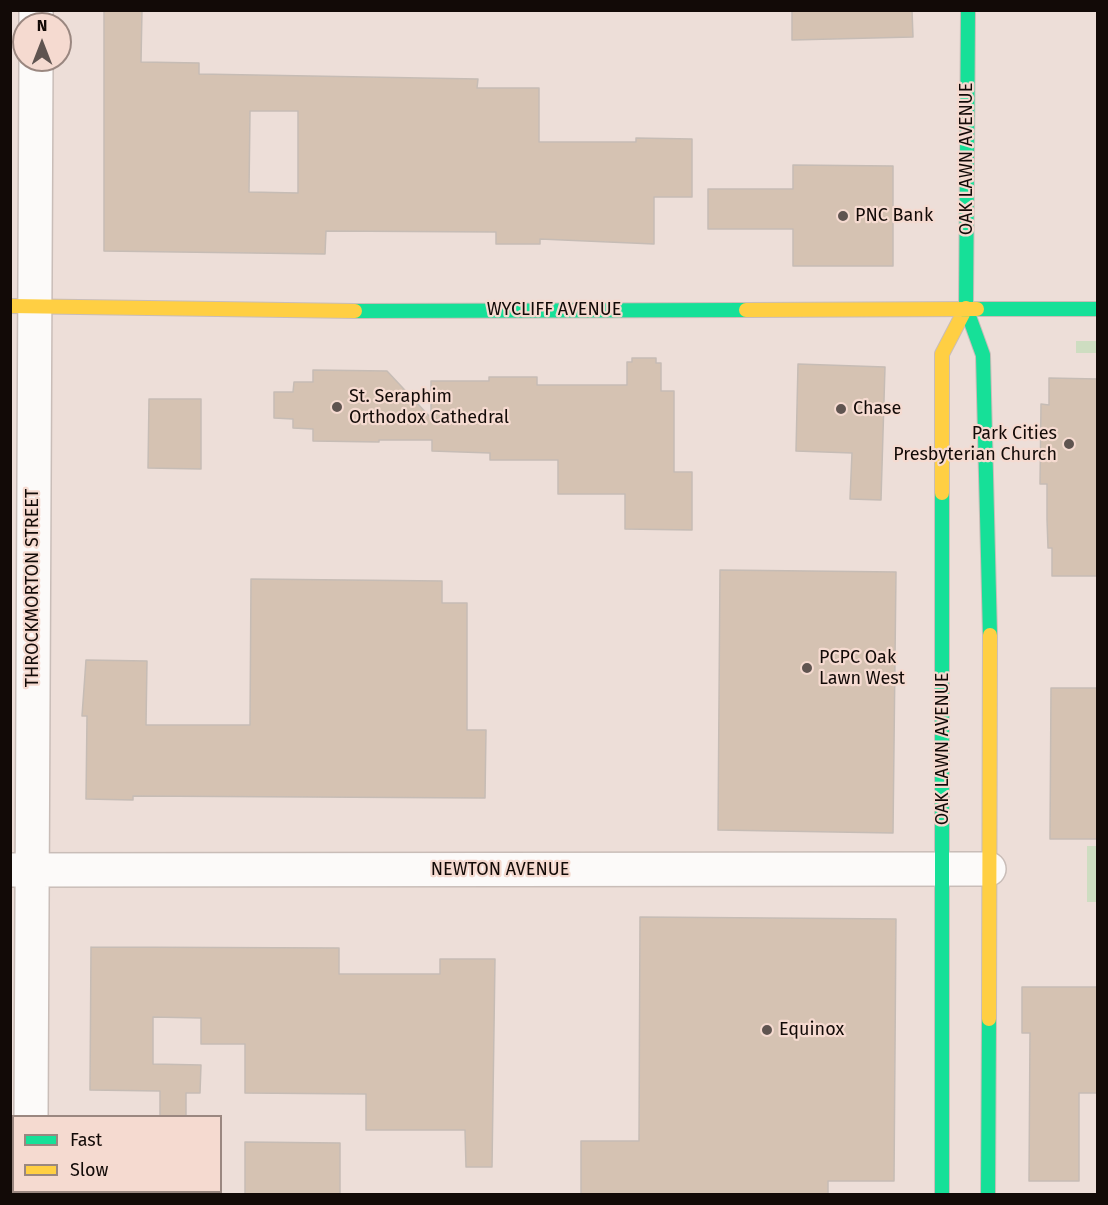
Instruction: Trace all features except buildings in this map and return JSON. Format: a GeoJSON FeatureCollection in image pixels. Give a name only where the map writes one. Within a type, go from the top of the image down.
{"type":"FeatureCollection","features":[{"type":"Feature","properties":{"kind":"main road","name":"OAK LAWN AVENUE"},"geometry":{"type":"LineString","coordinates":[[968,10],[966,308],[983,355],[990,623],[989,869],[983,946],[988,1194]]}},
{"type":"Feature","properties":{"kind":"main road","name":"WYCLIFF AVENUE"},"geometry":{"type":"LineString","coordinates":[[22,307],[250,311],[1098,309]]}},
{"type":"Feature","properties":{"kind":"main road","name":"OAK LAWN AVENUE"},"geometry":{"type":"LineString","coordinates":[[942,1194],[949,946],[943,869],[942,354],[966,308]]}},
{"type":"Feature","properties":{"kind":"street","name":"THROCKMORTON STREET"},"geometry":{"type":"LineString","coordinates":[[31,1115],[21,870],[22,307],[35,72]]}},
{"type":"Feature","properties":{"kind":"street","name":"NEWTON AVENUE"},"geometry":{"type":"LineString","coordinates":[[21,870],[989,869]]}},
{"type":"Feature","properties":{"kind":"green space"},"geometry":{"type":"Polygon","coordinates":[[[1076,341],[1097,341],[1097,353],[1076,353],[1076,341]]]}},
{"type":"Feature","properties":{"kind":"green space"},"geometry":{"type":"Polygon","coordinates":[[[1087,846],[1097,846],[1097,902],[1087,902],[1087,846]]]}},
{"type":"Feature","properties":{"kind":"traffic: fast"},"geometry":{"type":"LineString","coordinates":[[968,10],[966,308],[983,355],[990,635]]}},
{"type":"Feature","properties":{"kind":"traffic: fast"},"geometry":{"type":"LineString","coordinates":[[977,309],[1098,309]]}},
{"type":"Feature","properties":{"kind":"traffic: fast"},"geometry":{"type":"LineString","coordinates":[[355,311],[746,310]]}},
{"type":"Feature","properties":{"kind":"traffic: fast"},"geometry":{"type":"LineString","coordinates":[[942,493],[942,1194]]}},
{"type":"Feature","properties":{"kind":"traffic: fast"},"geometry":{"type":"LineString","coordinates":[[988,1194],[989,1019]]}},
{"type":"Feature","properties":{"kind":"traffic: slow"},"geometry":{"type":"LineString","coordinates":[[10,306],[355,311]]}},
{"type":"Feature","properties":{"kind":"traffic: slow"},"geometry":{"type":"LineString","coordinates":[[942,493],[942,354],[966,308]]}},
{"type":"Feature","properties":{"kind":"traffic: slow"},"geometry":{"type":"LineString","coordinates":[[746,310],[977,309]]}},
{"type":"Feature","properties":{"kind":"traffic: slow"},"geometry":{"type":"LineString","coordinates":[[989,1019],[990,635]]}},
{"type":"Feature","properties":{"kind":"place","name":"PNC Bank"},"geometry":{"type":"Point","coordinates":[843,216]}},
{"type":"Feature","properties":{"kind":"place","name":"St. Seraphim Orthodox Cathedral"},"geometry":{"type":"Point","coordinates":[337,407]}},
{"type":"Feature","properties":{"kind":"place","name":"Chase"},"geometry":{"type":"Point","coordinates":[841,409]}},
{"type":"Feature","properties":{"kind":"place","name":"Park Cities Presbyterian Church"},"geometry":{"type":"Point","coordinates":[1069,444]}},
{"type":"Feature","properties":{"kind":"place","name":"PCPC Oak Lawn West"},"geometry":{"type":"Point","coordinates":[807,668]}},
{"type":"Feature","properties":{"kind":"place","name":"Equinox"},"geometry":{"type":"Point","coordinates":[767,1030]}}]}
